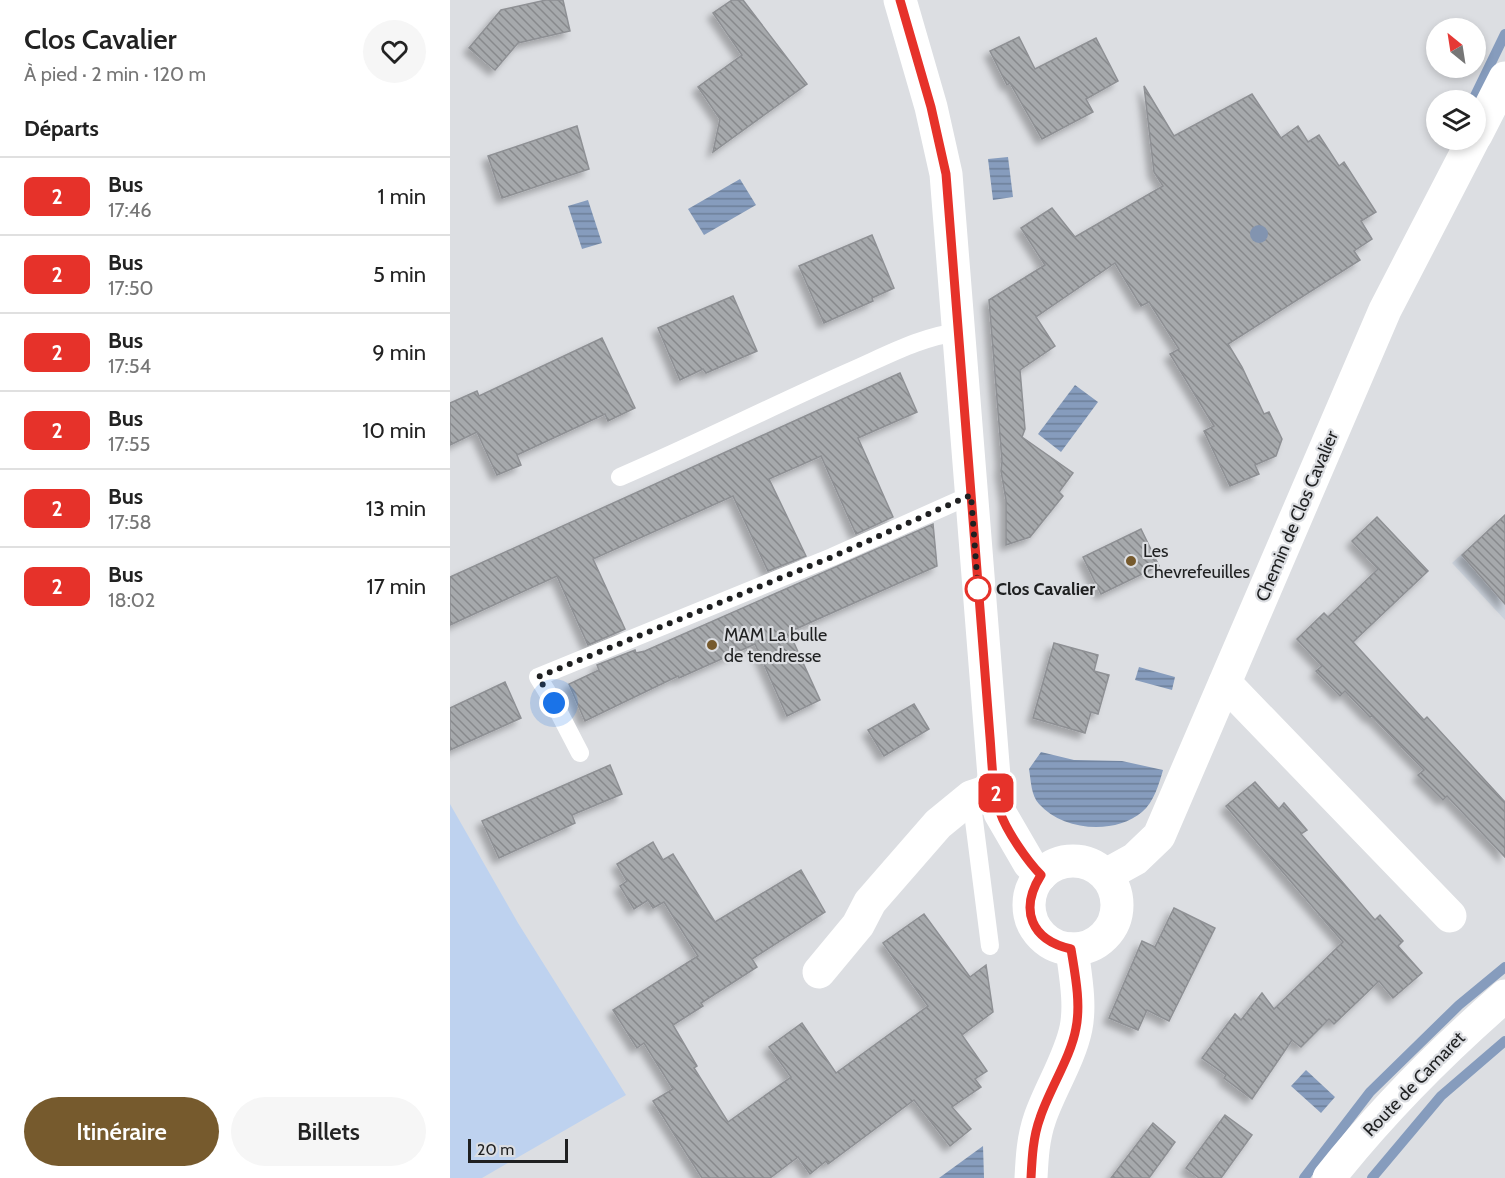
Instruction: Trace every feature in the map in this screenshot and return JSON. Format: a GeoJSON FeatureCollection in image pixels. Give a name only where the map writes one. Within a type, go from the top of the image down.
{"type":"FeatureCollection","features":[{"type":"Feature","properties":{"kind":"street"},"geometry":{"type":"LineString","coordinates":[[900,0],[931,107],[946,174],[971,495],[983,793],[1000,813],[1029,863],[1041,875]]}},
{"type":"Feature","properties":{"kind":"street"},"geometry":{"type":"LineString","coordinates":[[1486,115],[1505,78]]}},
{"type":"Feature","properties":{"kind":"street","name":"Chemin de Clos Cavalier"},"geometry":{"type":"LineString","coordinates":[[1106,875],[1135,859],[1159,836],[1385,310],[1468,150]]}},
{"type":"Feature","properties":{"kind":"street"},"geometry":{"type":"LineString","coordinates":[[1225,683],[1450,916]]}},
{"type":"Feature","properties":{"kind":"street"},"geometry":{"type":"LineString","coordinates":[[819,972],[858,925],[870,902],[938,824],[983,793]]}},
{"type":"Feature","properties":{"kind":"street"},"geometry":{"type":"LineString","coordinates":[[1066,861],[1081,861],[1095,866],[1106,875],[1114,888],[1117,902],[1115,917],[1109,930],[1086,947],[1071,949],[1058,946],[1045,939],[1036,928],[1030,915],[1029,901],[1041,875],[1053,866],[1066,861]]}},
{"type":"Feature","properties":{"kind":"street"},"geometry":{"type":"LineString","coordinates":[[1031,1178],[1032,1156],[1040,1119],[1076,1028],[1077,995],[1071,949]]}},
{"type":"Feature","properties":{"kind":"street","name":"Route de Camaret"},"geometry":{"type":"LineString","coordinates":[[1329,1178],[1404,1092],[1468,1028],[1505,996]]}},
{"type":"Feature","properties":{"kind":"lane"},"geometry":{"type":"LineString","coordinates":[[620,477],[868,364],[942,334],[960,332]]}},
{"type":"Feature","properties":{"kind":"lane"},"geometry":{"type":"LineString","coordinates":[[580,753],[538,677],[832,557],[971,495]]}},
{"type":"Feature","properties":{"kind":"lane"},"geometry":{"type":"LineString","coordinates":[[983,793],[990,946]]}},
{"type":"Feature","properties":{"kind":"shaded area"},"geometry":{"type":"Polygon","coordinates":[[[1008,157],[1013,197],[993,200],[988,159],[1008,157]]]}},
{"type":"Feature","properties":{"kind":"shaded area"},"geometry":{"type":"Polygon","coordinates":[[[740,179],[756,205],[704,235],[688,209],[740,179]]]}},
{"type":"Feature","properties":{"kind":"shaded area"},"geometry":{"type":"Polygon","coordinates":[[[588,200],[602,243],[582,249],[568,206],[588,200]]]}},
{"type":"Feature","properties":{"kind":"shaded area"},"geometry":{"type":"Polygon","coordinates":[[[1075,385],[1098,402],[1061,452],[1038,434],[1075,385]]]}},
{"type":"Feature","properties":{"kind":"shaded area"},"geometry":{"type":"Polygon","coordinates":[[[1505,515],[1505,620],[1452,563],[1505,515]]]}},
{"type":"Feature","properties":{"kind":"shaded area"},"geometry":{"type":"Polygon","coordinates":[[[1139,667],[1175,677],[1172,690],[1135,680],[1139,667]]]}},
{"type":"Feature","properties":{"kind":"shaded area"},"geometry":{"type":"Polygon","coordinates":[[[1041,752],[1074,760],[1122,761],[1163,770],[1153,798],[1142,812],[1118,824],[1089,827],[1061,820],[1049,813],[1036,800],[1029,769],[1041,752]]]}},
{"type":"Feature","properties":{"kind":"shaded area"},"geometry":{"type":"Polygon","coordinates":[[[450,804],[518,923],[626,1095],[482,1178],[450,1178],[450,804]]]}},
{"type":"Feature","properties":{"kind":"shaded area"},"geometry":{"type":"Polygon","coordinates":[[[1306,1070],[1335,1097],[1321,1113],[1291,1086],[1306,1070]]]}},
{"type":"Feature","properties":{"kind":"shaded area"},"geometry":{"type":"Polygon","coordinates":[[[983,1146],[984,1178],[939,1178],[983,1146]]]}},
{"type":"Feature","properties":{"kind":"building"},"geometry":{"type":"Polygon","coordinates":[[[546,0],[563,0],[570,31],[518,43],[495,70],[469,48],[501,10],[546,0]]]}},
{"type":"Feature","properties":{"kind":"building"},"geometry":{"type":"Polygon","coordinates":[[[732,0],[743,0],[807,84],[713,152],[720,119],[698,87],[742,55],[713,13],[732,0]]]}},
{"type":"Feature","properties":{"kind":"building"},"geometry":{"type":"Polygon","coordinates":[[[1019,37],[1035,69],[1096,38],[1118,81],[1086,99],[1093,112],[1042,139],[1010,83],[1007,85],[990,51],[1019,37]]]}},
{"type":"Feature","properties":{"kind":"building"},"geometry":{"type":"Polygon","coordinates":[[[1144,86],[1174,136],[1252,94],[1281,138],[1298,126],[1308,142],[1319,135],[1339,166],[1344,162],[1376,212],[1361,221],[1372,239],[1354,251],[1360,260],[1228,344],[1242,367],[1264,414],[1269,412],[1282,439],[1276,456],[1255,465],[1259,474],[1230,486],[1204,431],[1214,426],[1170,354],[1179,349],[1149,302],[1141,306],[1115,263],[1036,317],[1055,346],[1020,370],[1025,429],[1022,437],[1073,473],[1059,492],[1063,496],[1030,537],[1006,545],[1006,500],[1001,471],[989,300],[1045,265],[1021,228],[1052,208],[1075,237],[1163,186],[1154,172],[1144,86]]]}},
{"type":"Feature","properties":{"kind":"building"},"geometry":{"type":"Polygon","coordinates":[[[577,126],[589,169],[502,198],[488,156],[577,126]]]}},
{"type":"Feature","properties":{"kind":"building"},"geometry":{"type":"Polygon","coordinates":[[[872,235],[894,288],[872,298],[873,301],[824,323],[799,266],[872,235]]]}},
{"type":"Feature","properties":{"kind":"building"},"geometry":{"type":"Polygon","coordinates":[[[733,296],[757,351],[706,373],[703,369],[680,380],[658,328],[733,296]]]}},
{"type":"Feature","properties":{"kind":"building"},"geometry":{"type":"Polygon","coordinates":[[[602,338],[635,408],[608,421],[605,414],[517,455],[521,465],[497,475],[477,432],[450,445],[450,403],[477,391],[479,396],[602,338]]]}},
{"type":"Feature","properties":{"kind":"building"},"geometry":{"type":"Polygon","coordinates":[[[900,373],[917,412],[858,438],[893,517],[856,534],[821,456],[769,479],[806,556],[768,571],[733,496],[593,559],[625,629],[588,645],[557,576],[450,625],[450,577],[900,373]]]}},
{"type":"Feature","properties":{"kind":"building"},"geometry":{"type":"Polygon","coordinates":[[[1505,515],[1505,604],[1462,555],[1505,515]]]}},
{"type":"Feature","properties":{"kind":"building"},"geometry":{"type":"Polygon","coordinates":[[[1377,517],[1428,571],[1353,642],[1424,720],[1427,717],[1505,802],[1505,857],[1447,796],[1443,800],[1418,775],[1424,770],[1372,716],[1370,717],[1345,691],[1340,696],[1316,671],[1322,666],[1297,639],[1324,613],[1328,617],[1378,569],[1352,541],[1377,517]]]}},
{"type":"Feature","properties":{"kind":"building"},"geometry":{"type":"Polygon","coordinates":[[[933,524],[937,566],[789,632],[820,700],[787,716],[755,644],[679,678],[678,676],[585,721],[569,684],[599,670],[597,665],[635,650],[636,653],[645,651],[933,524]]]}},
{"type":"Feature","properties":{"kind":"building","name":"Les Chevrefeuilles"},"geometry":{"type":"Polygon","coordinates":[[[1141,529],[1159,566],[1101,594],[1083,557],[1141,529]]]}},
{"type":"Feature","properties":{"kind":"building"},"geometry":{"type":"Polygon","coordinates":[[[1054,643],[1098,655],[1094,671],[1109,675],[1098,714],[1091,712],[1085,733],[1033,718],[1054,643]]]}},
{"type":"Feature","properties":{"kind":"building"},"geometry":{"type":"Polygon","coordinates":[[[505,682],[521,718],[450,750],[450,708],[505,682]]]}},
{"type":"Feature","properties":{"kind":"building"},"geometry":{"type":"Polygon","coordinates":[[[914,704],[929,729],[884,756],[868,730],[914,704]]]}},
{"type":"Feature","properties":{"kind":"building"},"geometry":{"type":"Polygon","coordinates":[[[610,765],[622,794],[572,815],[575,823],[499,858],[482,821],[610,765]]]}},
{"type":"Feature","properties":{"kind":"building"},"geometry":{"type":"Polygon","coordinates":[[[1255,782],[1279,809],[1284,803],[1307,830],[1301,834],[1375,920],[1380,915],[1403,941],[1398,946],[1422,973],[1393,998],[1379,981],[1334,1024],[1329,1019],[1301,1047],[1292,1040],[1252,1099],[1224,1078],[1226,1075],[1202,1058],[1235,1014],[1241,1020],[1262,993],[1274,1009],[1343,942],[1226,806],[1255,782]]]}},
{"type":"Feature","properties":{"kind":"building"},"geometry":{"type":"Polygon","coordinates":[[[653,842],[663,860],[673,854],[715,922],[801,870],[825,912],[752,959],[757,967],[701,1003],[703,1006],[673,1025],[697,1066],[694,1068],[728,1122],[791,1077],[769,1047],[802,1023],[836,1073],[928,1006],[883,943],[924,914],[970,977],[986,965],[993,1012],[962,1035],[987,1071],[975,1079],[981,1087],[952,1107],[971,1129],[950,1146],[914,1100],[828,1164],[826,1161],[810,1174],[798,1157],[770,1178],[702,1178],[653,1101],[673,1089],[644,1043],[637,1048],[613,1010],[698,956],[664,902],[653,908],[648,900],[634,909],[620,886],[627,881],[617,864],[653,842]]]}},
{"type":"Feature","properties":{"kind":"building"},"geometry":{"type":"Polygon","coordinates":[[[1174,908],[1215,928],[1169,1021],[1147,1010],[1138,1030],[1109,1018],[1142,941],[1155,947],[1174,908]]]}},
{"type":"Feature","properties":{"kind":"building"},"geometry":{"type":"Polygon","coordinates":[[[1225,1115],[1252,1135],[1221,1178],[1199,1178],[1186,1168],[1225,1115]]]}},
{"type":"Feature","properties":{"kind":"building"},"geometry":{"type":"Polygon","coordinates":[[[1153,1123],[1175,1142],[1149,1178],[1111,1178],[1153,1123]]]}},
{"type":"Feature","properties":{"kind":"waterway"},"geometry":{"type":"LineString","coordinates":[[1478,90],[1505,34]]}},
{"type":"Feature","properties":{"kind":"waterway"},"geometry":{"type":"LineString","coordinates":[[1304,1178],[1370,1092],[1459,1005],[1505,967]]}},
{"type":"Feature","properties":{"kind":"waterway"},"geometry":{"type":"LineString","coordinates":[[1372,1178],[1441,1096],[1505,1041]]}},
{"type":"Feature","properties":{"kind":"bus line","name":"2"},"geometry":{"type":"LineString","coordinates":[[900,0],[931,107],[946,174],[995,789],[1000,813],[1029,863],[1041,875],[1033,887],[1029,901],[1030,915],[1036,928],[1045,939],[1058,946],[1071,949],[1074,964],[1077,995],[1076,1028],[1040,1119],[1032,1156],[1031,1178]]}},
{"type":"Feature","properties":{"kind":"place","name":"Les Chevrefeuilles"},"geometry":{"type":"Point","coordinates":[1131,561]}},
{"type":"Feature","properties":{"kind":"place","name":"Clos Cavalier"},"geometry":{"type":"Point","coordinates":[978,589]}},
{"type":"Feature","properties":{"kind":"place","name":"MAM La bulle de tendresse"},"geometry":{"type":"Point","coordinates":[712,645]}},
{"type":"Feature","properties":{"kind":"route"},"geometry":{"type":"LineString","coordinates":[[554,703],[538,677],[832,557],[971,495],[978,589]]}}]}
